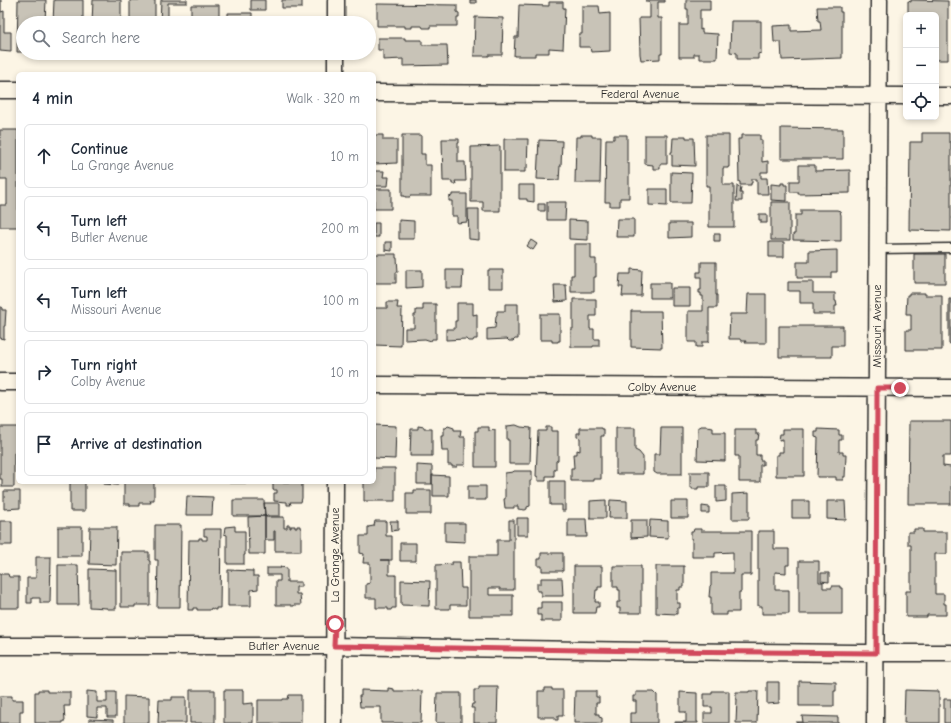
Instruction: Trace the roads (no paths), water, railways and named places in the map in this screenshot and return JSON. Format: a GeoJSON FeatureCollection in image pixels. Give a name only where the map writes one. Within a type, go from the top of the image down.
{"type":"FeatureCollection","features":[{"type":"Feature","properties":{"kind":"street"},"geometry":{"type":"LineString","coordinates":[[336,0],[336,16]]}},
{"type":"Feature","properties":{"kind":"street","name":"Missouri Avenue"},"geometry":{"type":"LineString","coordinates":[[875,723],[879,0]]}},
{"type":"Feature","properties":{"kind":"street"},"geometry":{"type":"LineString","coordinates":[[336,60],[336,72]]}},
{"type":"Feature","properties":{"kind":"street"},"geometry":{"type":"LineString","coordinates":[[0,90],[16,90]]}},
{"type":"Feature","properties":{"kind":"street","name":"Federal Avenue"},"geometry":{"type":"LineString","coordinates":[[376,93],[903,96]]}},
{"type":"Feature","properties":{"kind":"street"},"geometry":{"type":"LineString","coordinates":[[939,96],[951,96]]}},
{"type":"Feature","properties":{"kind":"street"},"geometry":{"type":"LineString","coordinates":[[0,382],[16,382]]}},
{"type":"Feature","properties":{"kind":"street","name":"Colby Avenue"},"geometry":{"type":"LineString","coordinates":[[376,386],[951,388]]}},
{"type":"Feature","properties":{"kind":"street","name":"La Grange Avenue"},"geometry":{"type":"LineString","coordinates":[[334,723],[335,484]]}},
{"type":"Feature","properties":{"kind":"street","name":"Butler Avenue"},"geometry":{"type":"LineString","coordinates":[[0,646],[334,646],[648,651],[876,653],[951,652]]}},
{"type":"Feature","properties":{"kind":"lane"},"geometry":{"type":"LineString","coordinates":[[877,249],[951,248]]}}]}
